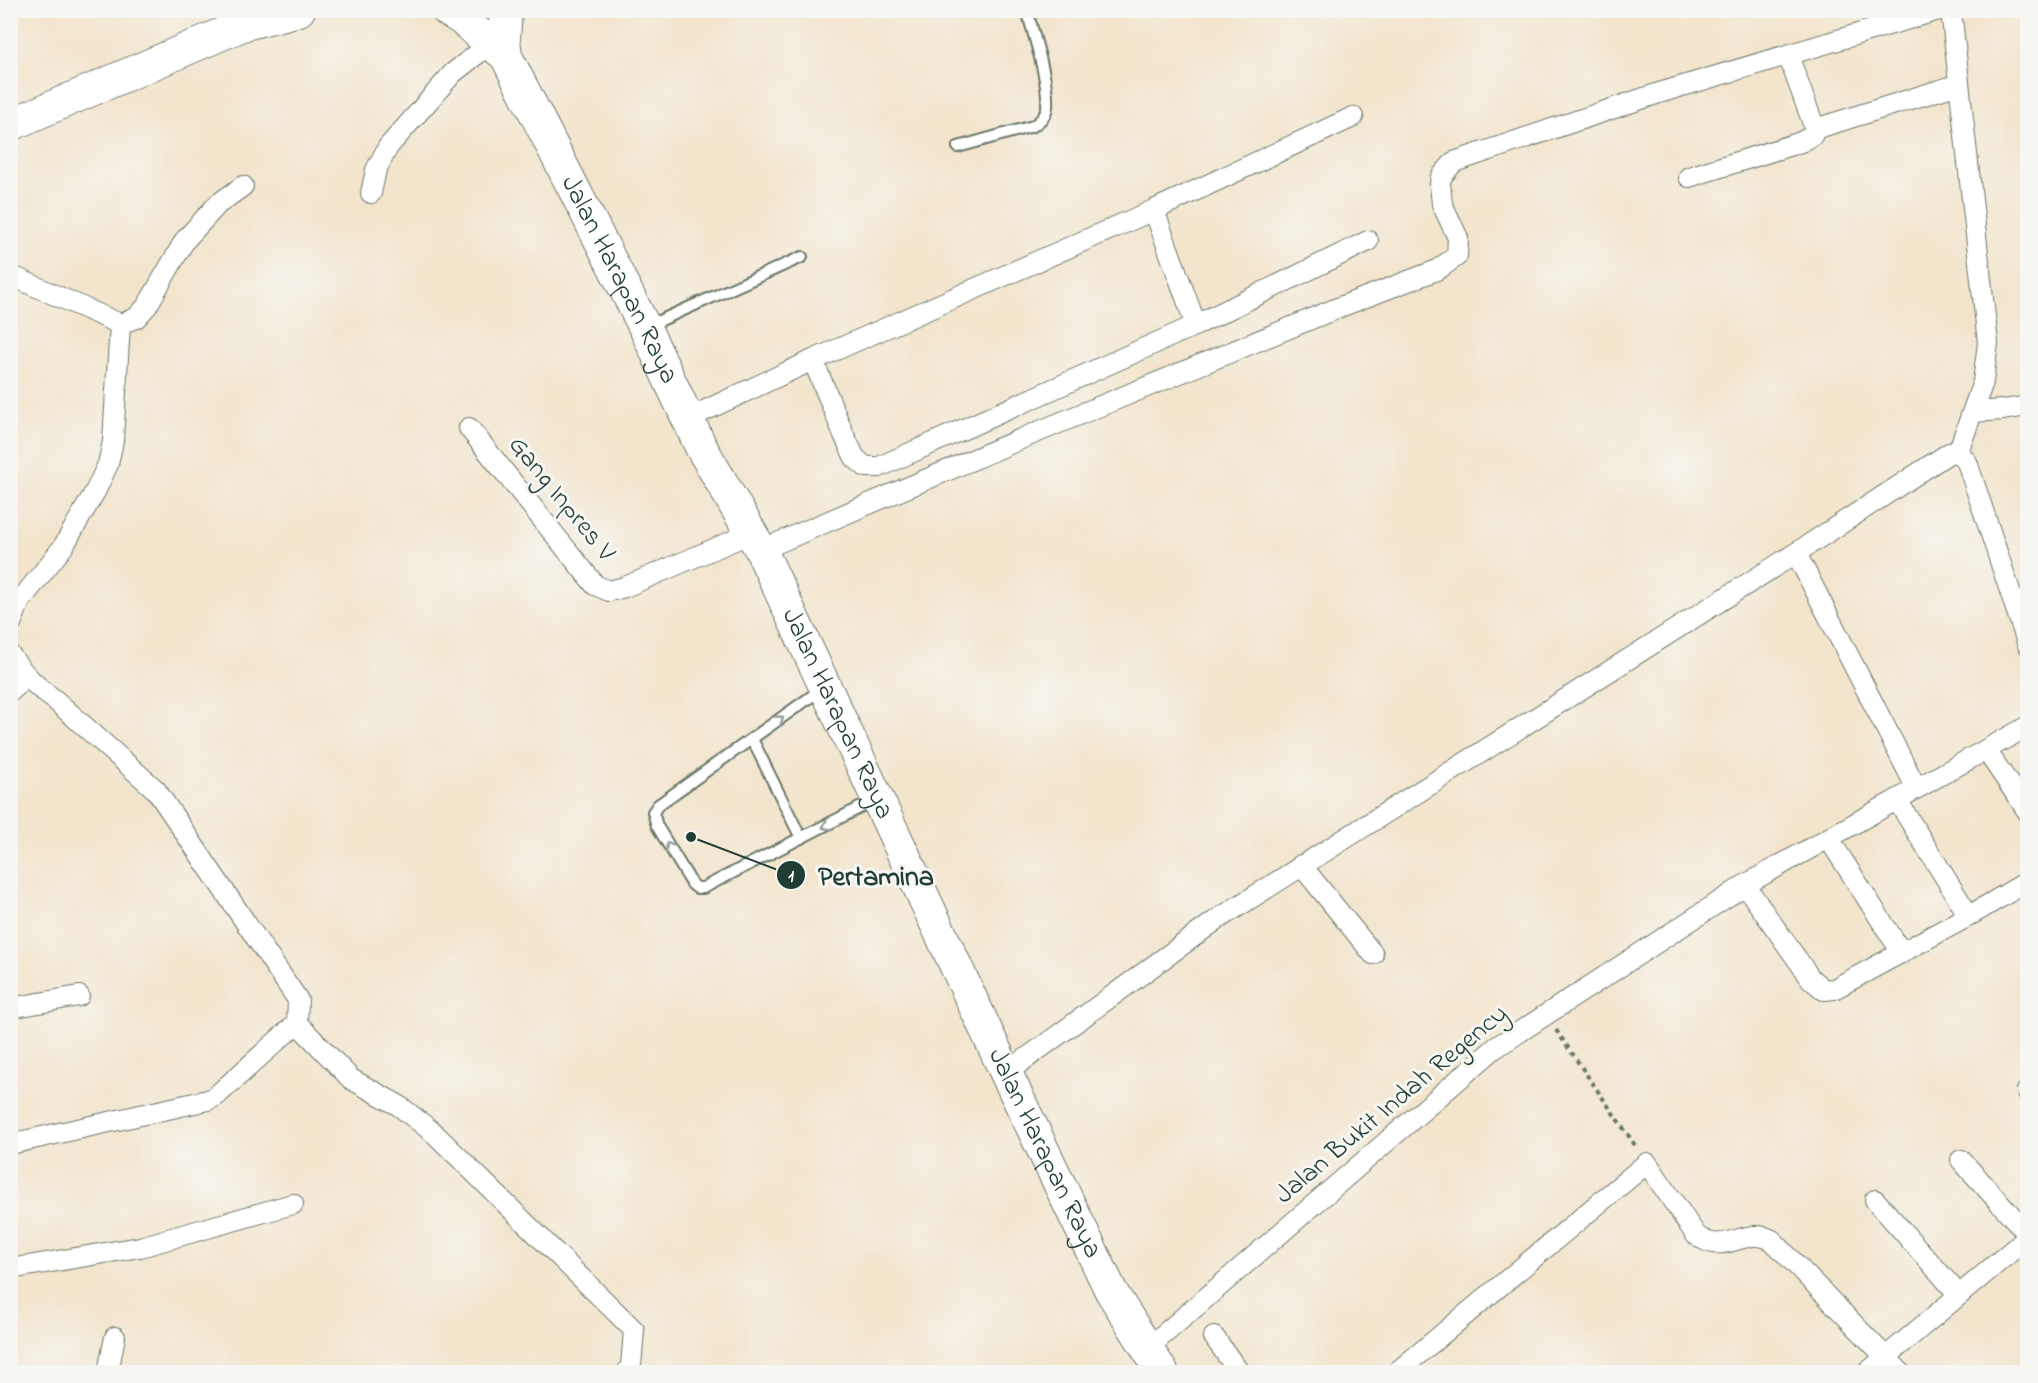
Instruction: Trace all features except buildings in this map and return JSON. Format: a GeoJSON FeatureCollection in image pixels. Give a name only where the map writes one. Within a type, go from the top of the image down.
{"type":"FeatureCollection","features":[{"type":"Feature","properties":{"kind":"main road"},"geometry":{"type":"LineString","coordinates":[[10,125],[244,24],[298,10]]}},
{"type":"Feature","properties":{"kind":"main road"},"geometry":{"type":"LineString","coordinates":[[447,10],[498,50],[504,39],[506,10]]}},
{"type":"Feature","properties":{"kind":"main road","name":"Jalan Harapan Raya"},"geometry":{"type":"LineString","coordinates":[[498,50],[645,328],[701,447],[756,541],[1006,1073],[1112,1291],[1155,1360]]}},
{"type":"Feature","properties":{"kind":"street"},"geometry":{"type":"LineString","coordinates":[[1689,177],[1801,142],[1812,136],[1815,129],[1788,56],[1939,10]]}},
{"type":"Feature","properties":{"kind":"street"},"geometry":{"type":"LineString","coordinates":[[1951,10],[1988,343],[1983,381],[1958,452]]}},
{"type":"Feature","properties":{"kind":"street"},"geometry":{"type":"LineString","coordinates":[[371,193],[376,170],[388,147],[453,73],[498,50]]}},
{"type":"Feature","properties":{"kind":"street","name":"Gang Inpres V"},"geometry":{"type":"LineString","coordinates":[[470,428],[595,585],[609,591],[625,587],[756,541],[1078,415],[1437,270],[1457,256],[1458,238],[1442,204],[1441,177],[1454,162],[1659,93],[1788,56]]}},
{"type":"Feature","properties":{"kind":"street"},"geometry":{"type":"LineString","coordinates":[[1815,129],[1959,84]]}},
{"type":"Feature","properties":{"kind":"street"},"geometry":{"type":"LineString","coordinates":[[687,419],[813,360],[1154,210],[1353,117]]}},
{"type":"Feature","properties":{"kind":"street"},"geometry":{"type":"LineString","coordinates":[[10,274],[120,324],[136,318],[147,306],[185,240],[218,204],[243,186]]}},
{"type":"Feature","properties":{"kind":"street"},"geometry":{"type":"LineString","coordinates":[[1154,210],[1196,325]]}},
{"type":"Feature","properties":{"kind":"street"},"geometry":{"type":"LineString","coordinates":[[813,360],[855,458],[866,467],[879,466],[1196,325],[1368,241]]}},
{"type":"Feature","properties":{"kind":"street"},"geometry":{"type":"LineString","coordinates":[[10,626],[20,601],[63,547],[96,490],[108,464],[113,441],[120,324]]}},
{"type":"Feature","properties":{"kind":"street"},"geometry":{"type":"LineString","coordinates":[[1972,412],[2028,406]]}},
{"type":"Feature","properties":{"kind":"street"},"geometry":{"type":"LineString","coordinates":[[1006,1073],[1182,943],[1301,865],[1796,553],[1943,456],[1958,452]]}},
{"type":"Feature","properties":{"kind":"street"},"geometry":{"type":"LineString","coordinates":[[1958,452],[1967,462],[2028,645]]}},
{"type":"Feature","properties":{"kind":"street"},"geometry":{"type":"LineString","coordinates":[[1796,553],[1916,788]]}},
{"type":"Feature","properties":{"kind":"street"},"geometry":{"type":"LineString","coordinates":[[10,655],[26,677],[156,790],[298,1000],[297,1023],[223,1091],[208,1100],[10,1144]]}},
{"type":"Feature","properties":{"kind":"street"},"geometry":{"type":"LineString","coordinates":[[10,692],[26,677]]}},
{"type":"Feature","properties":{"kind":"street","name":"Jalan Bukit Indah Regency"},"geometry":{"type":"LineString","coordinates":[[1155,1360],[1495,1048],[1745,885],[2028,726]]}},
{"type":"Feature","properties":{"kind":"street"},"geometry":{"type":"LineString","coordinates":[[1986,750],[2028,812]]}},
{"type":"Feature","properties":{"kind":"street"},"geometry":{"type":"LineString","coordinates":[[1897,800],[1969,916]]}},
{"type":"Feature","properties":{"kind":"street"},"geometry":{"type":"LineString","coordinates":[[1829,839],[1902,953]]}},
{"type":"Feature","properties":{"kind":"street"},"geometry":{"type":"LineString","coordinates":[[1301,865],[1372,954]]}},
{"type":"Feature","properties":{"kind":"street"},"geometry":{"type":"LineString","coordinates":[[1745,885],[1811,979],[1824,990],[1834,989],[1902,953],[2028,880]]}},
{"type":"Feature","properties":{"kind":"street"},"geometry":{"type":"LineString","coordinates":[[10,1008],[79,996]]}},
{"type":"Feature","properties":{"kind":"street"},"geometry":{"type":"LineString","coordinates":[[297,1023],[351,1079],[398,1105],[434,1133],[634,1330],[631,1366],[627,1372]]}},
{"type":"Feature","properties":{"kind":"street"},"geometry":{"type":"LineString","coordinates":[[1868,1372],[2028,1236],[1961,1160]]}},
{"type":"Feature","properties":{"kind":"street"},"geometry":{"type":"LineString","coordinates":[[1397,1372],[1647,1163],[1696,1235],[1704,1242],[1728,1243],[1750,1236],[1763,1235],[1772,1240],[1900,1372]]}},
{"type":"Feature","properties":{"kind":"street"},"geometry":{"type":"LineString","coordinates":[[1875,1200],[1959,1295]]}},
{"type":"Feature","properties":{"kind":"street"},"geometry":{"type":"LineString","coordinates":[[10,1269],[140,1247],[293,1204]]}},
{"type":"Feature","properties":{"kind":"street"},"geometry":{"type":"LineString","coordinates":[[108,1372],[115,1337]]}},
{"type":"Feature","properties":{"kind":"street"},"geometry":{"type":"LineString","coordinates":[[1214,1337],[1239,1372]]}},
{"type":"Feature","properties":{"kind":"lane"},"geometry":{"type":"LineString","coordinates":[[958,147],[1033,126],[1042,119],[1047,109],[1045,83],[1028,10]]}},
{"type":"Feature","properties":{"kind":"lane"},"geometry":{"type":"LineString","coordinates":[[645,328],[802,257]]}},
{"type":"Feature","properties":{"kind":"lane"},"geometry":{"type":"LineString","coordinates":[[825,686],[658,805],[653,812],[657,826],[692,884],[697,888],[703,888],[878,799]]}},
{"type":"Feature","properties":{"kind":"lane"},"geometry":{"type":"LineString","coordinates":[[752,739],[801,838]]}},
{"type":"Feature","properties":{"kind":"path"},"geometry":{"type":"LineString","coordinates":[[1545,1015],[1647,1163]]}},
{"type":"Feature","properties":{"kind":"place","name":"Pertamina"},"geometry":{"type":"Point","coordinates":[691,837]}}]}
